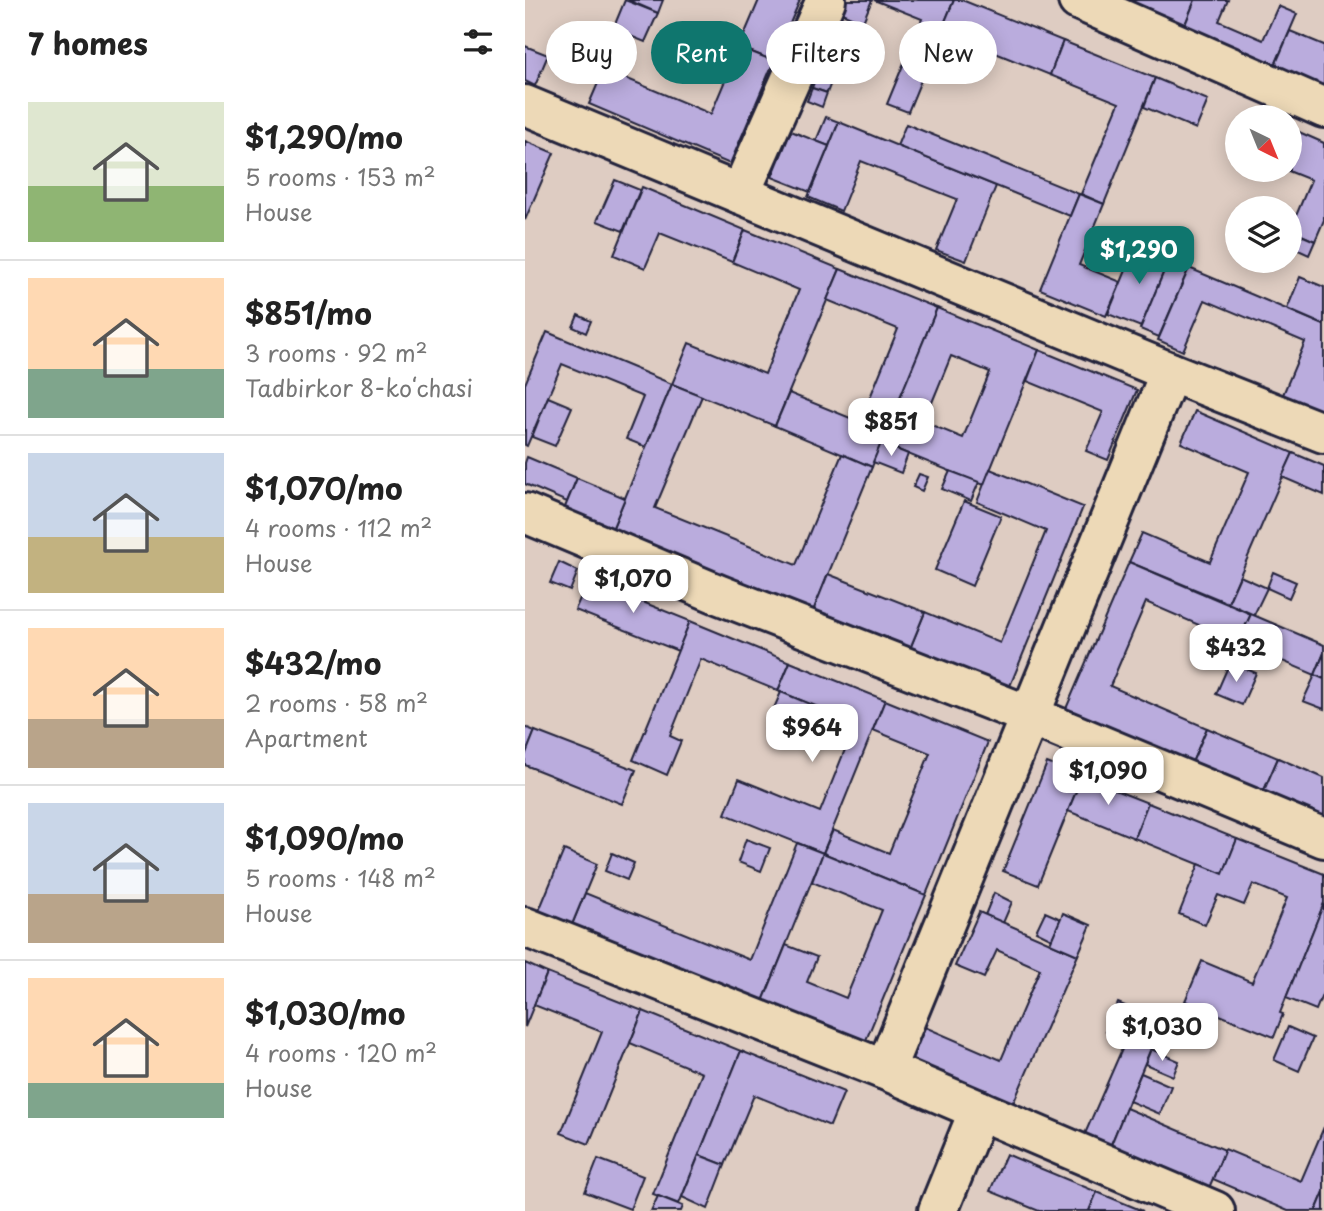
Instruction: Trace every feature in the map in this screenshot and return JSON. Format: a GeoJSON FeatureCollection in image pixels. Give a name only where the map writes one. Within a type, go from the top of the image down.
{"type":"FeatureCollection","features":[{"type":"Feature","properties":{"kind":"street"},"geometry":{"type":"LineString","coordinates":[[740,194],[826,0]]}},
{"type":"Feature","properties":{"kind":"street"},"geometry":{"type":"LineString","coordinates":[[1078,0],[1324,108]]}},
{"type":"Feature","properties":{"kind":"street"},"geometry":{"type":"LineString","coordinates":[[525,105],[1324,433]]}},
{"type":"Feature","properties":{"kind":"street"},"geometry":{"type":"LineString","coordinates":[[885,1070],[1170,372]]}},
{"type":"Feature","properties":{"kind":"street"},"geometry":{"type":"LineString","coordinates":[[525,513],[720,595],[1031,716],[1324,838]]}},
{"type":"Feature","properties":{"kind":"street"},"geometry":{"type":"LineString","coordinates":[[525,927],[885,1070],[1215,1211]]}},
{"type":"Feature","properties":{"kind":"street"},"geometry":{"type":"LineString","coordinates":[[938,1211],[979,1110]]}},
{"type":"Feature","properties":{"kind":"building"},"geometry":{"type":"Polygon","coordinates":[[[625,0],[658,13],[654,21],[651,21],[645,42],[637,39],[637,21],[616,21],[625,0]]]}},
{"type":"Feature","properties":{"kind":"building"},"geometry":{"type":"Polygon","coordinates":[[[628,0],[663,0],[658,13],[628,0]]]}},
{"type":"Feature","properties":{"kind":"building"},"geometry":{"type":"Polygon","coordinates":[[[759,0],[800,0],[791,21],[766,21],[766,58],[752,52],[750,21],[759,0]]]}},
{"type":"Feature","properties":{"kind":"building"},"geometry":{"type":"Polygon","coordinates":[[[842,0],[872,0],[863,21],[837,11],[842,0]]]}},
{"type":"Feature","properties":{"kind":"building"},"geometry":{"type":"Polygon","coordinates":[[[874,0],[954,0],[945,21],[921,21],[922,19],[874,0]]]}},
{"type":"Feature","properties":{"kind":"building"},"geometry":{"type":"Polygon","coordinates":[[[954,0],[962,0],[1063,41],[1050,75],[997,54],[997,21],[945,21],[954,0]]]}},
{"type":"Feature","properties":{"kind":"building"},"geometry":{"type":"Polygon","coordinates":[[[1108,0],[1195,0],[1182,32],[1108,0]]]}},
{"type":"Feature","properties":{"kind":"building"},"geometry":{"type":"Polygon","coordinates":[[[1195,0],[1228,0],[1219,21],[1263,40],[1278,6],[1297,14],[1273,70],[1182,32],[1195,0]]]}},
{"type":"Feature","properties":{"kind":"building"},"geometry":{"type":"Polygon","coordinates":[[[1290,31],[1324,45],[1324,91],[1273,70],[1290,31]]]}},
{"type":"Feature","properties":{"kind":"building"},"geometry":{"type":"Polygon","coordinates":[[[1063,41],[1155,78],[1104,204],[1081,194],[1119,103],[1050,75],[1063,41]]]}},
{"type":"Feature","properties":{"kind":"building"},"geometry":{"type":"Polygon","coordinates":[[[525,46],[546,54],[546,60],[535,86],[525,81],[525,46]]]}},
{"type":"Feature","properties":{"kind":"building"},"geometry":{"type":"Polygon","coordinates":[[[752,52],[766,58],[766,80],[730,164],[589,104],[598,84],[637,83],[711,114],[724,84],[752,84],[752,52]]]}},
{"type":"Feature","properties":{"kind":"building"},"geometry":{"type":"Polygon","coordinates":[[[899,75],[899,84],[920,84],[908,112],[887,104],[899,75]]]}},
{"type":"Feature","properties":{"kind":"building"},"geometry":{"type":"Polygon","coordinates":[[[1155,78],[1208,100],[1196,129],[1144,107],[1155,78]]]}},
{"type":"Feature","properties":{"kind":"building"},"geometry":{"type":"Polygon","coordinates":[[[813,84],[830,84],[827,93],[812,88],[813,84]]]}},
{"type":"Feature","properties":{"kind":"building"},"geometry":{"type":"Polygon","coordinates":[[[812,88],[827,93],[822,107],[807,101],[812,88]]]}},
{"type":"Feature","properties":{"kind":"building"},"geometry":{"type":"Polygon","coordinates":[[[826,117],[839,122],[829,146],[816,141],[826,117]]]}},
{"type":"Feature","properties":{"kind":"building"},"geometry":{"type":"Polygon","coordinates":[[[839,122],[996,186],[966,261],[936,250],[957,199],[861,161],[841,211],[808,197],[839,122]]]}},
{"type":"Feature","properties":{"kind":"building"},"geometry":{"type":"Polygon","coordinates":[[[906,124],[1079,194],[1070,216],[897,146],[906,124]]]}},
{"type":"Feature","properties":{"kind":"building"},"geometry":{"type":"Polygon","coordinates":[[[791,131],[829,146],[810,192],[772,177],[791,131]]]}},
{"type":"Feature","properties":{"kind":"building"},"geometry":{"type":"Polygon","coordinates":[[[1302,133],[1324,143],[1324,220],[1315,241],[1302,235],[1302,201],[1311,180],[1302,176],[1302,133]]]}},
{"type":"Feature","properties":{"kind":"building"},"geometry":{"type":"Polygon","coordinates":[[[525,141],[554,153],[525,220],[525,141]]]}},
{"type":"Feature","properties":{"kind":"building"},"geometry":{"type":"Polygon","coordinates":[[[615,180],[640,190],[623,231],[597,221],[615,180]]]}},
{"type":"Feature","properties":{"kind":"building"},"geometry":{"type":"Polygon","coordinates":[[[642,187],[745,230],[732,262],[660,233],[645,268],[614,255],[642,187]]]}},
{"type":"Feature","properties":{"kind":"building"},"geometry":{"type":"Polygon","coordinates":[[[1079,194],[1104,204],[1079,265],[1121,282],[1106,316],[1040,289],[1079,194]]]}},
{"type":"Feature","properties":{"kind":"building"},"geometry":{"type":"Polygon","coordinates":[[[745,230],[840,269],[775,426],[672,384],[689,343],[765,374],[799,290],[732,262],[745,230]]]}},
{"type":"Feature","properties":{"kind":"building"},"geometry":{"type":"Polygon","coordinates":[[[1302,235],[1315,241],[1309,255],[1302,252],[1302,235]]]}},
{"type":"Feature","properties":{"kind":"building"},"geometry":{"type":"Polygon","coordinates":[[[1136,246],[1169,259],[1141,327],[1108,314],[1136,246]]]}},
{"type":"Feature","properties":{"kind":"building"},"geometry":{"type":"Polygon","coordinates":[[[1169,259],[1189,268],[1159,337],[1140,329],[1169,259]]]}},
{"type":"Feature","properties":{"kind":"building"},"geometry":{"type":"Polygon","coordinates":[[[1189,268],[1324,325],[1324,415],[1282,397],[1305,342],[1205,300],[1183,351],[1158,340],[1189,268]]]}},
{"type":"Feature","properties":{"kind":"building"},"geometry":{"type":"Polygon","coordinates":[[[840,269],[937,308],[872,467],[775,426],[789,393],[860,422],[898,329],[827,300],[840,269]]]}},
{"type":"Feature","properties":{"kind":"building"},"geometry":{"type":"Polygon","coordinates":[[[1300,277],[1324,287],[1324,325],[1287,309],[1300,277]]]}},
{"type":"Feature","properties":{"kind":"building"},"geometry":{"type":"Polygon","coordinates":[[[937,308],[1039,350],[984,485],[881,443],[937,308]],[[951,356],[924,422],[963,438],[990,372],[951,356]]]}},
{"type":"Feature","properties":{"kind":"building"},"geometry":{"type":"Polygon","coordinates":[[[578,315],[591,321],[586,333],[573,327],[578,315]]]}},
{"type":"Feature","properties":{"kind":"building"},"geometry":{"type":"Polygon","coordinates":[[[547,332],[672,384],[646,447],[626,439],[643,397],[562,364],[527,446],[525,445],[525,384],[547,332]]]}},
{"type":"Feature","properties":{"kind":"building"},"geometry":{"type":"Polygon","coordinates":[[[1039,350],[1137,390],[1108,460],[1086,451],[1103,412],[1027,381],[1039,350]]]}},
{"type":"Feature","properties":{"kind":"building"},"geometry":{"type":"Polygon","coordinates":[[[672,384],[702,396],[655,508],[796,565],[842,454],[872,467],[812,614],[611,532],[672,384]]]}},
{"type":"Feature","properties":{"kind":"building"},"geometry":{"type":"Polygon","coordinates":[[[548,397],[572,407],[555,446],[532,437],[548,397]]]}},
{"type":"Feature","properties":{"kind":"building"},"geometry":{"type":"Polygon","coordinates":[[[1195,411],[1293,453],[1228,603],[1129,562],[1142,533],[1210,562],[1249,472],[1181,443],[1195,411]]]}},
{"type":"Feature","properties":{"kind":"building"},"geometry":{"type":"Polygon","coordinates":[[[881,443],[908,454],[901,473],[873,462],[881,443]]]}},
{"type":"Feature","properties":{"kind":"building"},"geometry":{"type":"Polygon","coordinates":[[[1293,453],[1324,466],[1324,495],[1282,477],[1293,453]]]}},
{"type":"Feature","properties":{"kind":"building"},"geometry":{"type":"Polygon","coordinates":[[[527,457],[577,478],[567,502],[525,484],[527,457]]]}},
{"type":"Feature","properties":{"kind":"building"},"geometry":{"type":"Polygon","coordinates":[[[990,469],[1083,507],[1008,691],[909,651],[925,612],[1000,643],[1046,531],[977,502],[990,469]]]}},
{"type":"Feature","properties":{"kind":"building"},"geometry":{"type":"Polygon","coordinates":[[[950,471],[979,482],[971,501],[942,489],[950,471]]]}},
{"type":"Feature","properties":{"kind":"building"},"geometry":{"type":"Polygon","coordinates":[[[919,474],[928,477],[922,491],[913,487],[919,474]]]}},
{"type":"Feature","properties":{"kind":"building"},"geometry":{"type":"Polygon","coordinates":[[[577,478],[625,498],[611,532],[563,512],[577,478]]]}},
{"type":"Feature","properties":{"kind":"building"},"geometry":{"type":"Polygon","coordinates":[[[964,501],[1001,516],[972,586],[935,570],[964,501]]]}},
{"type":"Feature","properties":{"kind":"building"},"geometry":{"type":"Polygon","coordinates":[[[559,562],[578,571],[570,591],[550,583],[559,562]]]}},
{"type":"Feature","properties":{"kind":"building"},"geometry":{"type":"Polygon","coordinates":[[[1129,562],[1251,614],[1238,642],[1146,602],[1110,686],[1207,728],[1191,765],[1065,711],[1129,562]]]}},
{"type":"Feature","properties":{"kind":"building"},"geometry":{"type":"Polygon","coordinates":[[[1273,572],[1296,582],[1289,598],[1267,588],[1273,572]]]}},
{"type":"Feature","properties":{"kind":"building"},"geometry":{"type":"Polygon","coordinates":[[[828,574],[925,612],[909,651],[812,614],[828,574]]]}},
{"type":"Feature","properties":{"kind":"building"},"geometry":{"type":"Polygon","coordinates":[[[1240,576],[1267,588],[1254,615],[1228,603],[1240,576]]]}},
{"type":"Feature","properties":{"kind":"building"},"geometry":{"type":"Polygon","coordinates":[[[588,580],[690,621],[678,651],[575,610],[588,580]]]}},
{"type":"Feature","properties":{"kind":"building"},"geometry":{"type":"Polygon","coordinates":[[[1251,614],[1324,645],[1324,653],[1315,675],[1238,642],[1251,614]]]}},
{"type":"Feature","properties":{"kind":"building"},"geometry":{"type":"Polygon","coordinates":[[[690,621],[790,662],[778,691],[701,659],[670,736],[681,741],[667,775],[633,760],[690,621]]]}},
{"type":"Feature","properties":{"kind":"building"},"geometry":{"type":"Polygon","coordinates":[[[1324,653],[1324,679],[1315,675],[1324,653]]]}},
{"type":"Feature","properties":{"kind":"building"},"geometry":{"type":"Polygon","coordinates":[[[790,662],[885,700],[823,853],[725,814],[739,779],[820,812],[856,722],[778,691],[790,662]]]}},
{"type":"Feature","properties":{"kind":"building"},"geometry":{"type":"Polygon","coordinates":[[[1230,662],[1256,673],[1242,705],[1216,694],[1230,662]]]}},
{"type":"Feature","properties":{"kind":"building"},"geometry":{"type":"Polygon","coordinates":[[[1315,675],[1324,679],[1324,709],[1303,701],[1315,675]]]}},
{"type":"Feature","properties":{"kind":"building"},"geometry":{"type":"Polygon","coordinates":[[[781,692],[812,705],[797,742],[765,729],[781,692]]]}},
{"type":"Feature","properties":{"kind":"building"},"geometry":{"type":"Polygon","coordinates":[[[885,700],[988,742],[926,895],[823,853],[833,830],[889,853],[930,753],[873,730],[885,700]]]}},
{"type":"Feature","properties":{"kind":"building"},"geometry":{"type":"Polygon","coordinates":[[[829,717],[854,728],[849,740],[824,730],[829,717]]]}},
{"type":"Feature","properties":{"kind":"building"},"geometry":{"type":"Polygon","coordinates":[[[525,727],[535,731],[525,756],[525,727]]]}},
{"type":"Feature","properties":{"kind":"building"},"geometry":{"type":"Polygon","coordinates":[[[1207,728],[1278,758],[1262,795],[1191,765],[1207,728]]]}},
{"type":"Feature","properties":{"kind":"building"},"geometry":{"type":"Polygon","coordinates":[[[535,731],[636,770],[622,804],[525,765],[525,756],[535,731]]]}},
{"type":"Feature","properties":{"kind":"building"},"geometry":{"type":"Polygon","coordinates":[[[1278,758],[1324,778],[1324,821],[1262,795],[1278,758]]]}},
{"type":"Feature","properties":{"kind":"building"},"geometry":{"type":"Polygon","coordinates":[[[1047,763],[1082,777],[1038,885],[1003,871],[1047,763]]]}},
{"type":"Feature","properties":{"kind":"building"},"geometry":{"type":"Polygon","coordinates":[[[1082,777],[1148,803],[1134,838],[1068,811],[1082,777]]]}},
{"type":"Feature","properties":{"kind":"building"},"geometry":{"type":"Polygon","coordinates":[[[1148,803],[1237,839],[1223,874],[1134,838],[1148,803]]]}},
{"type":"Feature","properties":{"kind":"building"},"geometry":{"type":"Polygon","coordinates":[[[746,839],[770,848],[761,871],[738,862],[746,839]]]}},
{"type":"Feature","properties":{"kind":"building"},"geometry":{"type":"Polygon","coordinates":[[[1237,839],[1324,874],[1324,903],[1280,1013],[1283,1014],[1274,1037],[1185,1001],[1202,961],[1252,982],[1287,898],[1253,884],[1244,905],[1218,895],[1205,925],[1179,914],[1199,864],[1223,874],[1237,839]]]}},
{"type":"Feature","properties":{"kind":"building"},"geometry":{"type":"Polygon","coordinates":[[[797,843],[823,853],[762,1004],[571,927],[585,893],[750,960],[797,843]]]}},
{"type":"Feature","properties":{"kind":"building"},"geometry":{"type":"Polygon","coordinates":[[[564,850],[597,864],[571,927],[538,913],[564,850]]]}},
{"type":"Feature","properties":{"kind":"building"},"geometry":{"type":"Polygon","coordinates":[[[612,853],[634,863],[627,880],[605,871],[612,853]]]}},
{"type":"Feature","properties":{"kind":"building"},"geometry":{"type":"Polygon","coordinates":[[[823,853],[926,895],[864,1045],[762,1004],[786,945],[817,957],[807,982],[846,998],[882,910],[812,882],[823,853]]]}},
{"type":"Feature","properties":{"kind":"building"},"geometry":{"type":"Polygon","coordinates":[[[994,893],[1012,902],[1003,923],[985,915],[994,893]]]}},
{"type":"Feature","properties":{"kind":"building"},"geometry":{"type":"Polygon","coordinates":[[[1324,903],[1324,990],[1316,1010],[1286,998],[1324,903]]]}},
{"type":"Feature","properties":{"kind":"building"},"geometry":{"type":"Polygon","coordinates":[[[979,912],[1078,955],[1012,1106],[910,1061],[925,1027],[1001,1060],[1040,969],[997,950],[984,978],[955,966],[979,912]]]}},
{"type":"Feature","properties":{"kind":"building"},"geometry":{"type":"Polygon","coordinates":[[[1045,912],[1061,919],[1052,939],[1036,931],[1045,912]]]}},
{"type":"Feature","properties":{"kind":"building"},"geometry":{"type":"Polygon","coordinates":[[[1063,913],[1091,925],[1078,955],[1050,943],[1063,913]]]}},
{"type":"Feature","properties":{"kind":"building"},"geometry":{"type":"Polygon","coordinates":[[[525,963],[547,973],[525,1027],[525,963]]]}},
{"type":"Feature","properties":{"kind":"building"},"geometry":{"type":"Polygon","coordinates":[[[547,973],[643,1011],[589,1144],[561,1133],[602,1032],[534,1005],[547,973]]]}},
{"type":"Feature","properties":{"kind":"building"},"geometry":{"type":"Polygon","coordinates":[[[1118,1003],[1162,1022],[1110,1147],[1084,1136],[1126,1040],[1106,1031],[1118,1003]]]}},
{"type":"Feature","properties":{"kind":"building"},"geometry":{"type":"Polygon","coordinates":[[[643,1011],[741,1051],[679,1204],[653,1194],[702,1073],[630,1043],[643,1011]]]}},
{"type":"Feature","properties":{"kind":"building"},"geometry":{"type":"Polygon","coordinates":[[[1288,1027],[1313,1038],[1299,1071],[1274,1060],[1288,1027]]]}},
{"type":"Feature","properties":{"kind":"building"},"geometry":{"type":"Polygon","coordinates":[[[1151,1049],[1179,1061],[1173,1076],[1145,1064],[1151,1049]]]}},
{"type":"Feature","properties":{"kind":"building"},"geometry":{"type":"Polygon","coordinates":[[[741,1051],[844,1092],[830,1126],[754,1095],[725,1165],[699,1155],[741,1051]]]}},
{"type":"Feature","properties":{"kind":"building"},"geometry":{"type":"Polygon","coordinates":[[[1141,1073],[1171,1086],[1160,1114],[1129,1101],[1141,1073]]]}},
{"type":"Feature","properties":{"kind":"building"},"geometry":{"type":"Polygon","coordinates":[[[1126,1108],[1225,1150],[1209,1188],[1110,1147],[1126,1108]]]}},
{"type":"Feature","properties":{"kind":"building"},"geometry":{"type":"Polygon","coordinates":[[[1324,1127],[1324,1192],[1316,1211],[1288,1211],[1213,1179],[1225,1149],[1301,1181],[1324,1127]]]}},
{"type":"Feature","properties":{"kind":"building"},"geometry":{"type":"Polygon","coordinates":[[[1006,1154],[1097,1192],[1089,1211],[1039,1211],[990,1191],[1006,1154]]]}},
{"type":"Feature","properties":{"kind":"building"},"geometry":{"type":"Polygon","coordinates":[[[699,1155],[725,1165],[708,1209],[682,1197],[699,1155]]]}},
{"type":"Feature","properties":{"kind":"building"},"geometry":{"type":"Polygon","coordinates":[[[598,1159],[643,1176],[630,1209],[585,1192],[598,1159]]]}},
{"type":"Feature","properties":{"kind":"building"},"geometry":{"type":"Polygon","coordinates":[[[1097,1192],[1143,1211],[1089,1211],[1097,1192]]]}},
{"type":"Feature","properties":{"kind":"building"},"geometry":{"type":"Polygon","coordinates":[[[1324,1192],[1324,1211],[1316,1211],[1324,1192]]]}},
{"type":"Feature","properties":{"kind":"building"},"geometry":{"type":"Polygon","coordinates":[[[658,1196],[683,1206],[681,1211],[651,1211],[658,1196]]]}}]}
